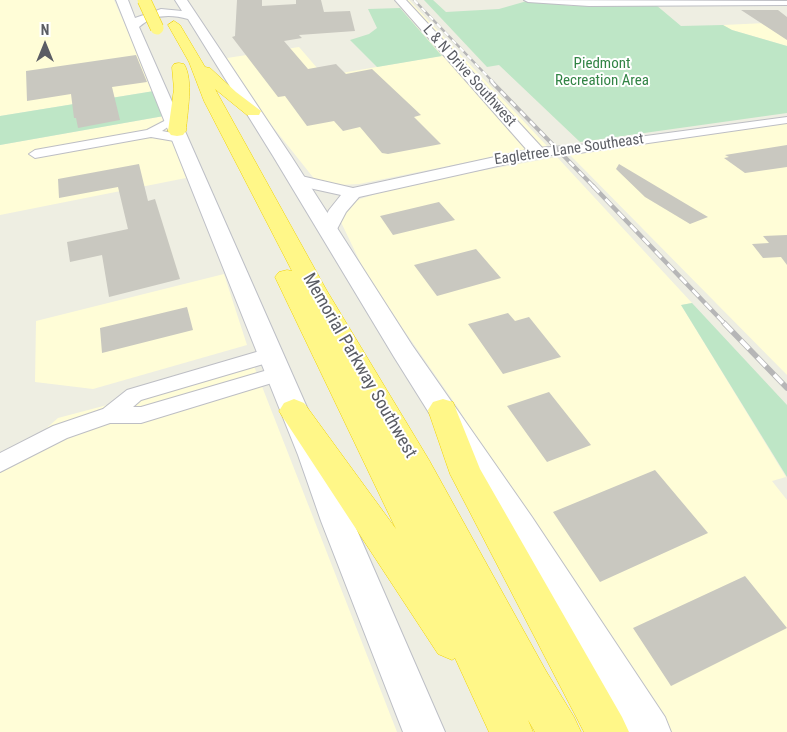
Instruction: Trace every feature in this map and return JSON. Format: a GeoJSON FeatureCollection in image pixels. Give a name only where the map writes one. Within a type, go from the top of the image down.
{"type":"FeatureCollection","features":[{"type":"Feature","properties":{"kind":"highway"},"geometry":{"type":"LineString","coordinates":[[144,0],[164,42]]}},
{"type":"Feature","properties":{"kind":"highway","name":"Memorial Parkway Southwest"},"geometry":{"type":"LineString","coordinates":[[161,0],[174,25],[182,62],[214,132],[386,472],[507,723]]}},
{"type":"Feature","properties":{"kind":"highway"},"geometry":{"type":"LineString","coordinates":[[182,62],[253,111]]}},
{"type":"Feature","properties":{"kind":"highway"},"geometry":{"type":"LineString","coordinates":[[177,130],[182,89],[182,62]]}},
{"type":"Feature","properties":{"kind":"highway","name":"Memorial Parkway Southwest"},"geometry":{"type":"LineString","coordinates":[[182,62],[212,101],[315,291],[418,470],[531,686],[559,732]]}},
{"type":"Feature","properties":{"kind":"highway"},"geometry":{"type":"LineString","coordinates":[[443,410],[466,474],[607,732]]}},
{"type":"Feature","properties":{"kind":"highway"},"geometry":{"type":"LineString","coordinates":[[294,411],[507,723]]}},
{"type":"Feature","properties":{"kind":"main road"},"geometry":{"type":"LineString","coordinates":[[124,3],[152,8],[169,5],[176,0]]}},
{"type":"Feature","properties":{"kind":"main road"},"geometry":{"type":"LineString","coordinates":[[181,0],[328,229],[403,351],[650,732]]}},
{"type":"Feature","properties":{"kind":"main road"},"geometry":{"type":"LineString","coordinates":[[124,3],[294,411],[424,732]]}},
{"type":"Feature","properties":{"kind":"main road"},"geometry":{"type":"LineString","coordinates":[[133,26],[139,19],[155,14],[175,12],[192,17]]}},
{"type":"Feature","properties":{"kind":"street","name":"L & N Drive Southwest"},"geometry":{"type":"LineString","coordinates":[[400,0],[507,142],[538,152]]}},
{"type":"Feature","properties":{"kind":"street"},"geometry":{"type":"LineString","coordinates":[[528,0],[558,3],[773,1],[787,3]]}},
{"type":"Feature","properties":{"kind":"street","name":"Eagletree Lane Southeast"},"geometry":{"type":"LineString","coordinates":[[297,180],[353,193],[402,183],[507,142],[538,152],[579,149],[787,120]]}},
{"type":"Feature","properties":{"kind":"street"},"geometry":{"type":"LineString","coordinates":[[35,154],[177,130]]}},
{"type":"Feature","properties":{"kind":"street"},"geometry":{"type":"LineString","coordinates":[[151,133],[177,130]]}},
{"type":"Feature","properties":{"kind":"street"},"geometry":{"type":"LineString","coordinates":[[328,229],[338,210],[353,193]]}},
{"type":"Feature","properties":{"kind":"street"},"geometry":{"type":"LineString","coordinates":[[0,464],[60,432],[110,415],[141,415],[274,364]]}},
{"type":"Feature","properties":{"kind":"shaded area"},"geometry":{"type":"Polygon","coordinates":[[[0,0],[114,0],[154,91],[0,116],[0,0]]]}},
{"type":"Feature","properties":{"kind":"shaded area"},"geometry":{"type":"Polygon","coordinates":[[[394,0],[409,0],[547,146],[359,184],[340,185],[316,181],[265,117],[227,58],[299,47],[324,76],[441,56],[394,0]]]}},
{"type":"Feature","properties":{"kind":"shaded area"},"geometry":{"type":"Polygon","coordinates":[[[787,22],[787,46],[732,30],[723,25],[787,22]]]}},
{"type":"Feature","properties":{"kind":"shaded area"},"geometry":{"type":"Polygon","coordinates":[[[164,116],[186,178],[0,215],[0,145],[164,116]]]}},
{"type":"Feature","properties":{"kind":"shaded area"},"geometry":{"type":"Polygon","coordinates":[[[787,123],[787,375],[570,155],[787,123]]]}},
{"type":"Feature","properties":{"kind":"shaded area"},"geometry":{"type":"Polygon","coordinates":[[[557,157],[692,303],[681,305],[786,477],[772,481],[787,500],[787,732],[669,732],[520,512],[458,408],[362,266],[339,218],[341,210],[360,199],[408,184],[557,157]]]}},
{"type":"Feature","properties":{"kind":"shaded area"},"geometry":{"type":"Polygon","coordinates":[[[224,274],[247,345],[93,389],[35,382],[36,321],[224,274]]]}},
{"type":"Feature","properties":{"kind":"shaded area"},"geometry":{"type":"Polygon","coordinates":[[[254,366],[397,732],[0,732],[0,469],[58,418],[254,366]]]}},
{"type":"Feature","properties":{"kind":"green space","name":"Piedmont Recreation Area"},"geometry":{"type":"Polygon","coordinates":[[[424,0],[433,0],[446,12],[499,9],[527,1],[574,6],[656,5],[681,26],[723,25],[732,30],[787,46],[787,113],[580,142],[499,65],[487,67],[424,0]]]}},
{"type":"Feature","properties":{"kind":"green space"},"geometry":{"type":"Polygon","coordinates":[[[400,8],[442,56],[377,67],[350,40],[369,34],[377,28],[368,9],[400,8]]]}},
{"type":"Feature","properties":{"kind":"green space"},"geometry":{"type":"Polygon","coordinates":[[[154,91],[164,116],[0,145],[0,116],[154,91]]]}},
{"type":"Feature","properties":{"kind":"green space"},"geometry":{"type":"Polygon","coordinates":[[[692,303],[787,405],[787,477],[681,305],[692,303]]]}},
{"type":"Feature","properties":{"kind":"building"},"geometry":{"type":"Polygon","coordinates":[[[237,0],[262,0],[262,6],[296,4],[296,0],[321,0],[324,12],[350,11],[355,31],[299,35],[302,38],[284,41],[308,69],[336,64],[346,74],[372,69],[421,115],[414,117],[441,144],[388,154],[382,153],[360,127],[343,131],[334,121],[307,126],[285,96],[278,97],[232,37],[235,36],[237,0]]]}},
{"type":"Feature","properties":{"kind":"building"},"geometry":{"type":"Polygon","coordinates":[[[741,10],[778,10],[787,17],[787,40],[741,10]]]}},
{"type":"Feature","properties":{"kind":"building"},"geometry":{"type":"Polygon","coordinates":[[[136,55],[147,82],[112,87],[120,120],[78,128],[76,118],[74,118],[71,94],[27,101],[26,71],[136,55]]]}},
{"type":"Feature","properties":{"kind":"building"},"geometry":{"type":"Polygon","coordinates":[[[787,145],[787,167],[745,173],[724,158],[729,157],[725,155],[787,145]]]}},
{"type":"Feature","properties":{"kind":"building"},"geometry":{"type":"Polygon","coordinates":[[[139,164],[148,201],[155,199],[180,279],[109,297],[102,255],[70,262],[67,242],[128,229],[118,187],[59,198],[58,179],[139,164]]]}},
{"type":"Feature","properties":{"kind":"building"},"geometry":{"type":"Polygon","coordinates":[[[619,164],[708,217],[690,224],[645,197],[616,169],[619,164]]]}},
{"type":"Feature","properties":{"kind":"building"},"geometry":{"type":"Polygon","coordinates":[[[439,202],[455,220],[393,235],[380,216],[439,202]]]}},
{"type":"Feature","properties":{"kind":"building"},"geometry":{"type":"Polygon","coordinates":[[[787,235],[787,265],[781,257],[763,258],[752,244],[769,243],[763,236],[787,235]]]}},
{"type":"Feature","properties":{"kind":"building"},"geometry":{"type":"Polygon","coordinates":[[[476,249],[501,278],[437,296],[414,265],[476,249]]]}},
{"type":"Feature","properties":{"kind":"building"},"geometry":{"type":"Polygon","coordinates":[[[187,307],[193,330],[102,353],[100,328],[187,307]]]}},
{"type":"Feature","properties":{"kind":"building"},"geometry":{"type":"Polygon","coordinates":[[[508,313],[515,321],[529,317],[561,357],[503,374],[468,324],[508,313]]]}},
{"type":"Feature","properties":{"kind":"building"},"geometry":{"type":"Polygon","coordinates":[[[549,392],[591,445],[547,462],[507,406],[549,392]]]}},
{"type":"Feature","properties":{"kind":"building"},"geometry":{"type":"Polygon","coordinates":[[[655,470],[708,533],[600,582],[553,512],[655,470]]]}},
{"type":"Feature","properties":{"kind":"building"},"geometry":{"type":"Polygon","coordinates":[[[745,576],[787,628],[671,686],[633,628],[745,576]]]}},
{"type":"Feature","properties":{"kind":"railway"},"geometry":{"type":"LineString","coordinates":[[414,0],[493,82]]}},
{"type":"Feature","properties":{"kind":"railway"},"geometry":{"type":"LineString","coordinates":[[491,81],[594,187]]}},
{"type":"Feature","properties":{"kind":"railway"},"geometry":{"type":"LineString","coordinates":[[593,186],[725,324]]}},
{"type":"Feature","properties":{"kind":"railway"},"geometry":{"type":"LineString","coordinates":[[724,323],[787,388]]}}]}
